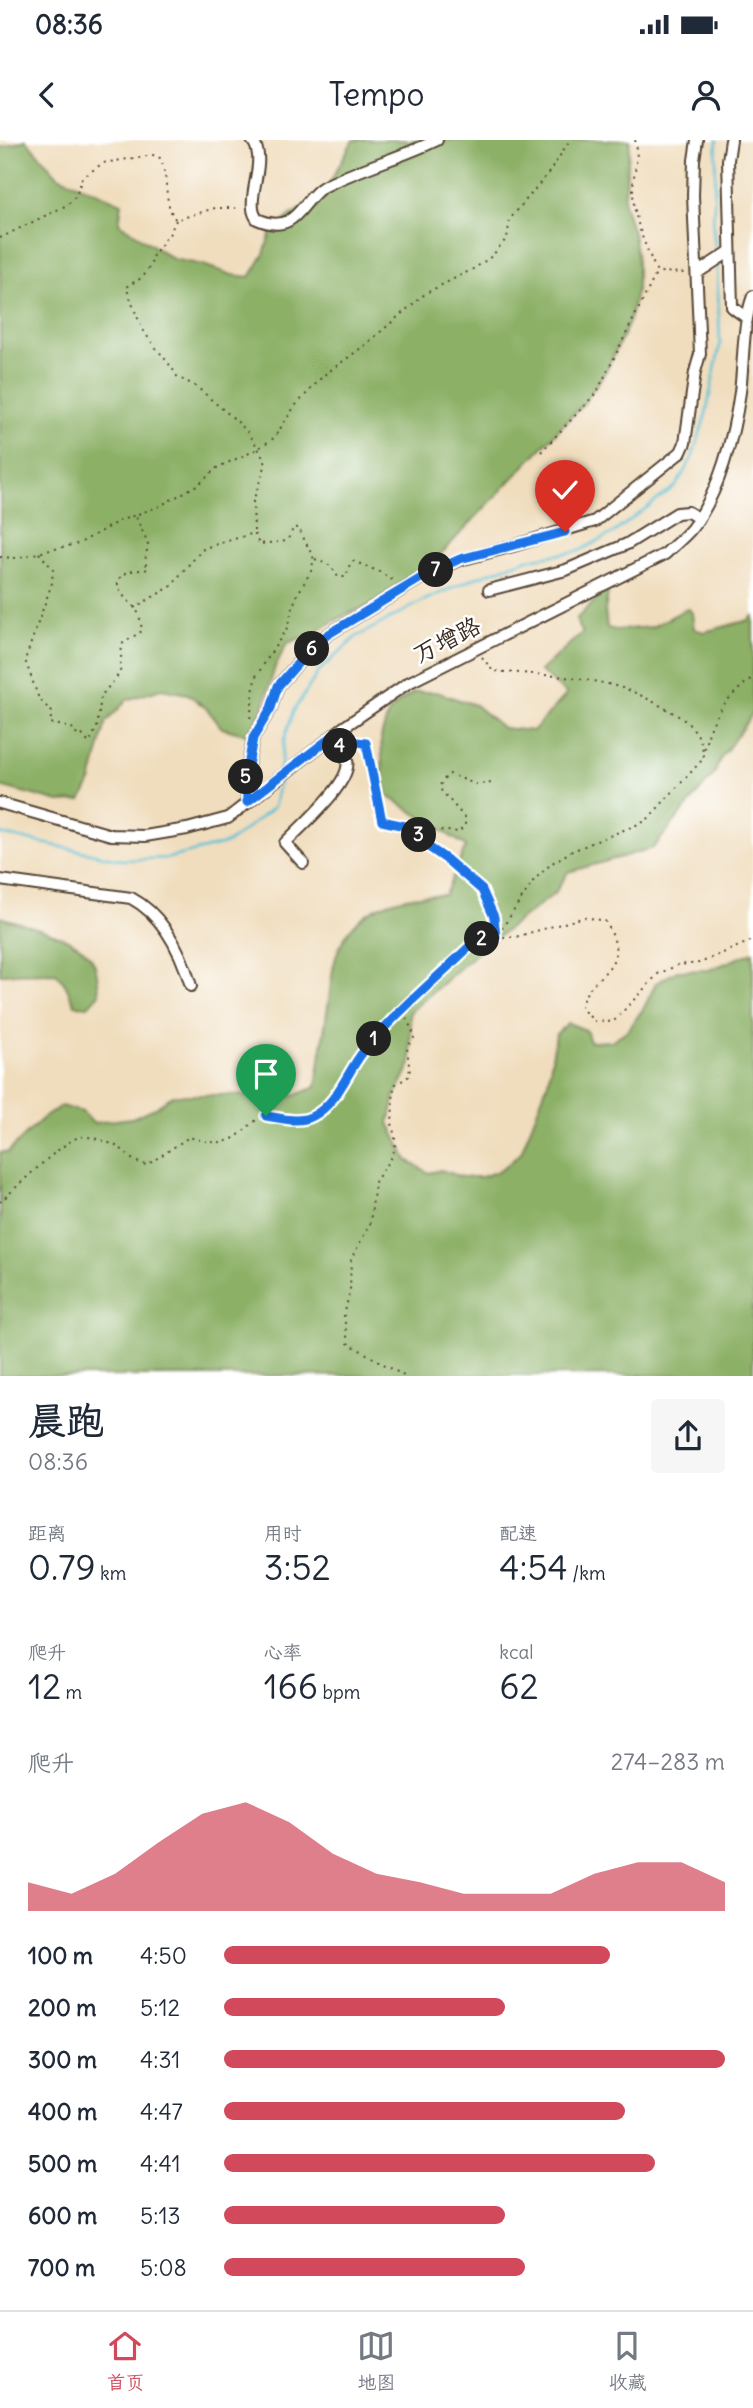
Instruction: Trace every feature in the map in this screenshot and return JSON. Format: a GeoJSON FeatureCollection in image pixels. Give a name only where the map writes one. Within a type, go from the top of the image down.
{"type":"FeatureCollection","features":[{"type":"Feature","properties":{"kind":"street"},"geometry":{"type":"LineString","coordinates":[[252,140],[256,145],[257,181],[253,208],[257,219],[269,224],[288,221],[320,188],[364,169],[410,154],[438,140]]}},
{"type":"Feature","properties":{"kind":"street"},"geometry":{"type":"LineString","coordinates":[[247,802],[246,777],[253,738],[271,708],[278,686],[327,635],[431,572],[460,559],[565,532],[595,521],[681,452],[685,443],[700,354],[693,196],[697,140]]}},
{"type":"Feature","properties":{"kind":"street"},"geometry":{"type":"LineString","coordinates":[[731,140],[728,160],[732,307],[747,318]]}},
{"type":"Feature","properties":{"kind":"street"},"geometry":{"type":"LineString","coordinates":[[697,273],[729,253]]}},
{"type":"Feature","properties":{"kind":"street","name":"万增路"},"geometry":{"type":"LineString","coordinates":[[0,803],[111,835],[145,836],[228,818],[334,735],[408,683],[664,554],[691,529],[708,503],[724,463],[740,395],[747,318],[753,296]]}},
{"type":"Feature","properties":{"kind":"street"},"geometry":{"type":"LineString","coordinates":[[489,590],[566,570],[627,544],[677,513],[688,512],[698,518]]}},
{"type":"Feature","properties":{"kind":"street"},"geometry":{"type":"LineString","coordinates":[[303,863],[285,843],[348,774],[347,760],[334,735]]}},
{"type":"Feature","properties":{"kind":"street"},"geometry":{"type":"LineString","coordinates":[[0,880],[131,898],[146,906],[158,918],[186,967],[191,986]]}},
{"type":"Feature","properties":{"kind":"path"},"geometry":{"type":"LineString","coordinates":[[0,557],[17,558],[80,543],[119,520],[160,506],[199,484],[218,467],[274,438],[295,406],[324,375],[364,346],[426,293],[475,268],[492,256],[507,238],[510,219],[550,171],[570,140]]}},
{"type":"Feature","properties":{"kind":"path"},"geometry":{"type":"LineString","coordinates":[[635,140],[634,209],[640,234],[657,272]]}},
{"type":"Feature","properties":{"kind":"path"},"geometry":{"type":"LineString","coordinates":[[0,238],[67,205],[76,196],[82,178],[103,163],[153,155],[163,163],[170,212],[176,220]]}},
{"type":"Feature","properties":{"kind":"path"},"geometry":{"type":"LineString","coordinates":[[253,208],[215,208],[176,220],[152,257],[151,265],[143,277],[126,287],[143,329],[154,347],[170,362],[178,378],[192,383],[231,413],[249,432],[259,448],[266,464],[253,500],[254,533],[260,544],[287,541],[294,527],[299,529],[314,559],[311,572],[296,597],[286,628],[255,678],[250,722],[253,738]]}},
{"type":"Feature","properties":{"kind":"path"},"geometry":{"type":"LineString","coordinates":[[657,272],[697,273]]}},
{"type":"Feature","properties":{"kind":"path"},"geometry":{"type":"LineString","coordinates":[[541,452],[597,392],[657,272]]}},
{"type":"Feature","properties":{"kind":"path"},"geometry":{"type":"LineString","coordinates":[[38,553],[53,569],[52,583],[24,660],[39,699],[52,712],[50,723],[72,728],[89,743],[97,728],[100,696],[120,673],[122,644],[142,631],[138,611],[119,592],[118,583],[122,575],[130,571],[148,569],[145,562],[148,543],[135,515]]}},
{"type":"Feature","properties":{"kind":"path"},"geometry":{"type":"LineString","coordinates":[[134,608],[172,586],[204,548],[254,533]]}},
{"type":"Feature","properties":{"kind":"path"},"geometry":{"type":"LineString","coordinates":[[314,559],[331,566],[338,577],[346,577],[353,561],[380,572],[404,588]]}},
{"type":"Feature","properties":{"kind":"path"},"geometry":{"type":"LineString","coordinates":[[475,649],[493,671],[585,680],[631,691],[684,719],[697,732],[703,750]]}},
{"type":"Feature","properties":{"kind":"path"},"geometry":{"type":"LineString","coordinates":[[496,937],[534,880],[552,863],[646,821],[703,759],[710,727],[720,708],[753,677]]}},
{"type":"Feature","properties":{"kind":"path"},"geometry":{"type":"LineString","coordinates":[[340,746],[366,743],[382,821],[414,828],[459,832],[465,825],[465,818],[440,789],[441,782],[450,774],[475,784],[494,783]]}},
{"type":"Feature","properties":{"kind":"path"},"geometry":{"type":"LineString","coordinates":[[414,828],[427,846],[482,890],[494,917],[496,937]]}},
{"type":"Feature","properties":{"kind":"path"},"geometry":{"type":"LineString","coordinates":[[0,1202],[55,1153],[78,1137],[88,1137],[118,1146],[133,1162],[147,1165],[189,1137],[213,1144],[238,1136],[253,1122],[266,1116],[298,1121],[315,1115],[335,1094],[361,1055],[383,1030],[470,946],[486,937],[515,937],[585,917],[605,921],[612,933],[615,951],[610,970],[583,997],[582,1008],[594,1021],[613,1023],[658,974],[678,965],[699,963],[753,940]]}},
{"type":"Feature","properties":{"kind":"path"},"geometry":{"type":"LineString","coordinates":[[403,1012],[415,1036],[407,1048],[410,1074],[394,1085],[392,1124],[396,1143],[393,1154],[375,1182],[370,1224],[351,1259],[350,1290],[344,1316],[348,1343],[404,1376]]}},
{"type":"Feature","properties":{"kind":"green space"},"geometry":{"type":"Polygon","coordinates":[[[26,140],[58,176],[122,203],[119,223],[173,259],[232,275],[250,277],[264,254],[271,232],[292,214],[323,195],[353,140],[630,140],[624,203],[633,233],[637,289],[628,325],[607,369],[584,403],[421,575],[382,601],[347,614],[310,635],[287,643],[275,667],[262,710],[248,735],[222,728],[207,709],[188,694],[161,689],[127,700],[106,722],[91,782],[81,801],[59,802],[0,786],[0,148],[26,140]]]}},
{"type":"Feature","properties":{"kind":"green space"},"geometry":{"type":"Polygon","coordinates":[[[609,587],[605,610],[607,628],[616,630],[652,627],[688,608],[692,613],[694,629],[704,632],[749,620],[753,616],[753,713],[721,758],[714,774],[653,848],[568,872],[555,893],[479,951],[410,1012],[411,1064],[395,1096],[389,1123],[407,1160],[429,1173],[441,1170],[462,1177],[482,1177],[501,1170],[521,1153],[548,1082],[556,1034],[568,1023],[586,1030],[590,1042],[611,1041],[628,1030],[645,1006],[656,983],[677,971],[709,970],[753,952],[753,1375],[0,1376],[0,1152],[8,1152],[42,1119],[61,1106],[82,1112],[93,1123],[132,1118],[155,1108],[173,1095],[296,1095],[316,1087],[332,973],[342,942],[361,918],[386,904],[415,896],[445,895],[466,846],[388,796],[383,778],[381,737],[388,714],[400,701],[415,692],[436,692],[475,705],[503,728],[533,731],[567,694],[540,671],[583,632],[578,626],[577,618],[609,587]]]}},
{"type":"Feature","properties":{"kind":"green space"},"geometry":{"type":"Polygon","coordinates":[[[0,917],[65,938],[86,952],[96,969],[99,994],[88,1006],[75,1005],[65,984],[56,973],[0,974],[0,917]]]}},
{"type":"Feature","properties":{"kind":"waterway"},"geometry":{"type":"LineString","coordinates":[[716,257],[713,226],[717,140]]}},
{"type":"Feature","properties":{"kind":"waterway"},"geometry":{"type":"LineString","coordinates":[[280,773],[284,740],[293,712],[319,671],[356,637],[425,600],[475,578],[528,559],[579,551],[613,533],[676,486],[692,458],[706,414],[720,345],[717,264]]}},
{"type":"Feature","properties":{"kind":"waterway"},"geometry":{"type":"LineString","coordinates":[[0,834],[123,860],[169,858],[228,843],[274,807],[279,783]]}},
{"type":"Feature","properties":{"kind":"route"},"geometry":{"type":"LineString","coordinates":[[266,1116],[298,1121],[315,1115],[335,1094],[361,1055],[383,1030],[470,946],[486,937],[496,937],[494,917],[482,890],[427,846],[414,828],[382,821],[366,743],[340,746],[334,735],[247,802],[246,777],[253,738],[271,708],[278,686],[327,635],[431,572],[460,559],[565,532]]}}]}
